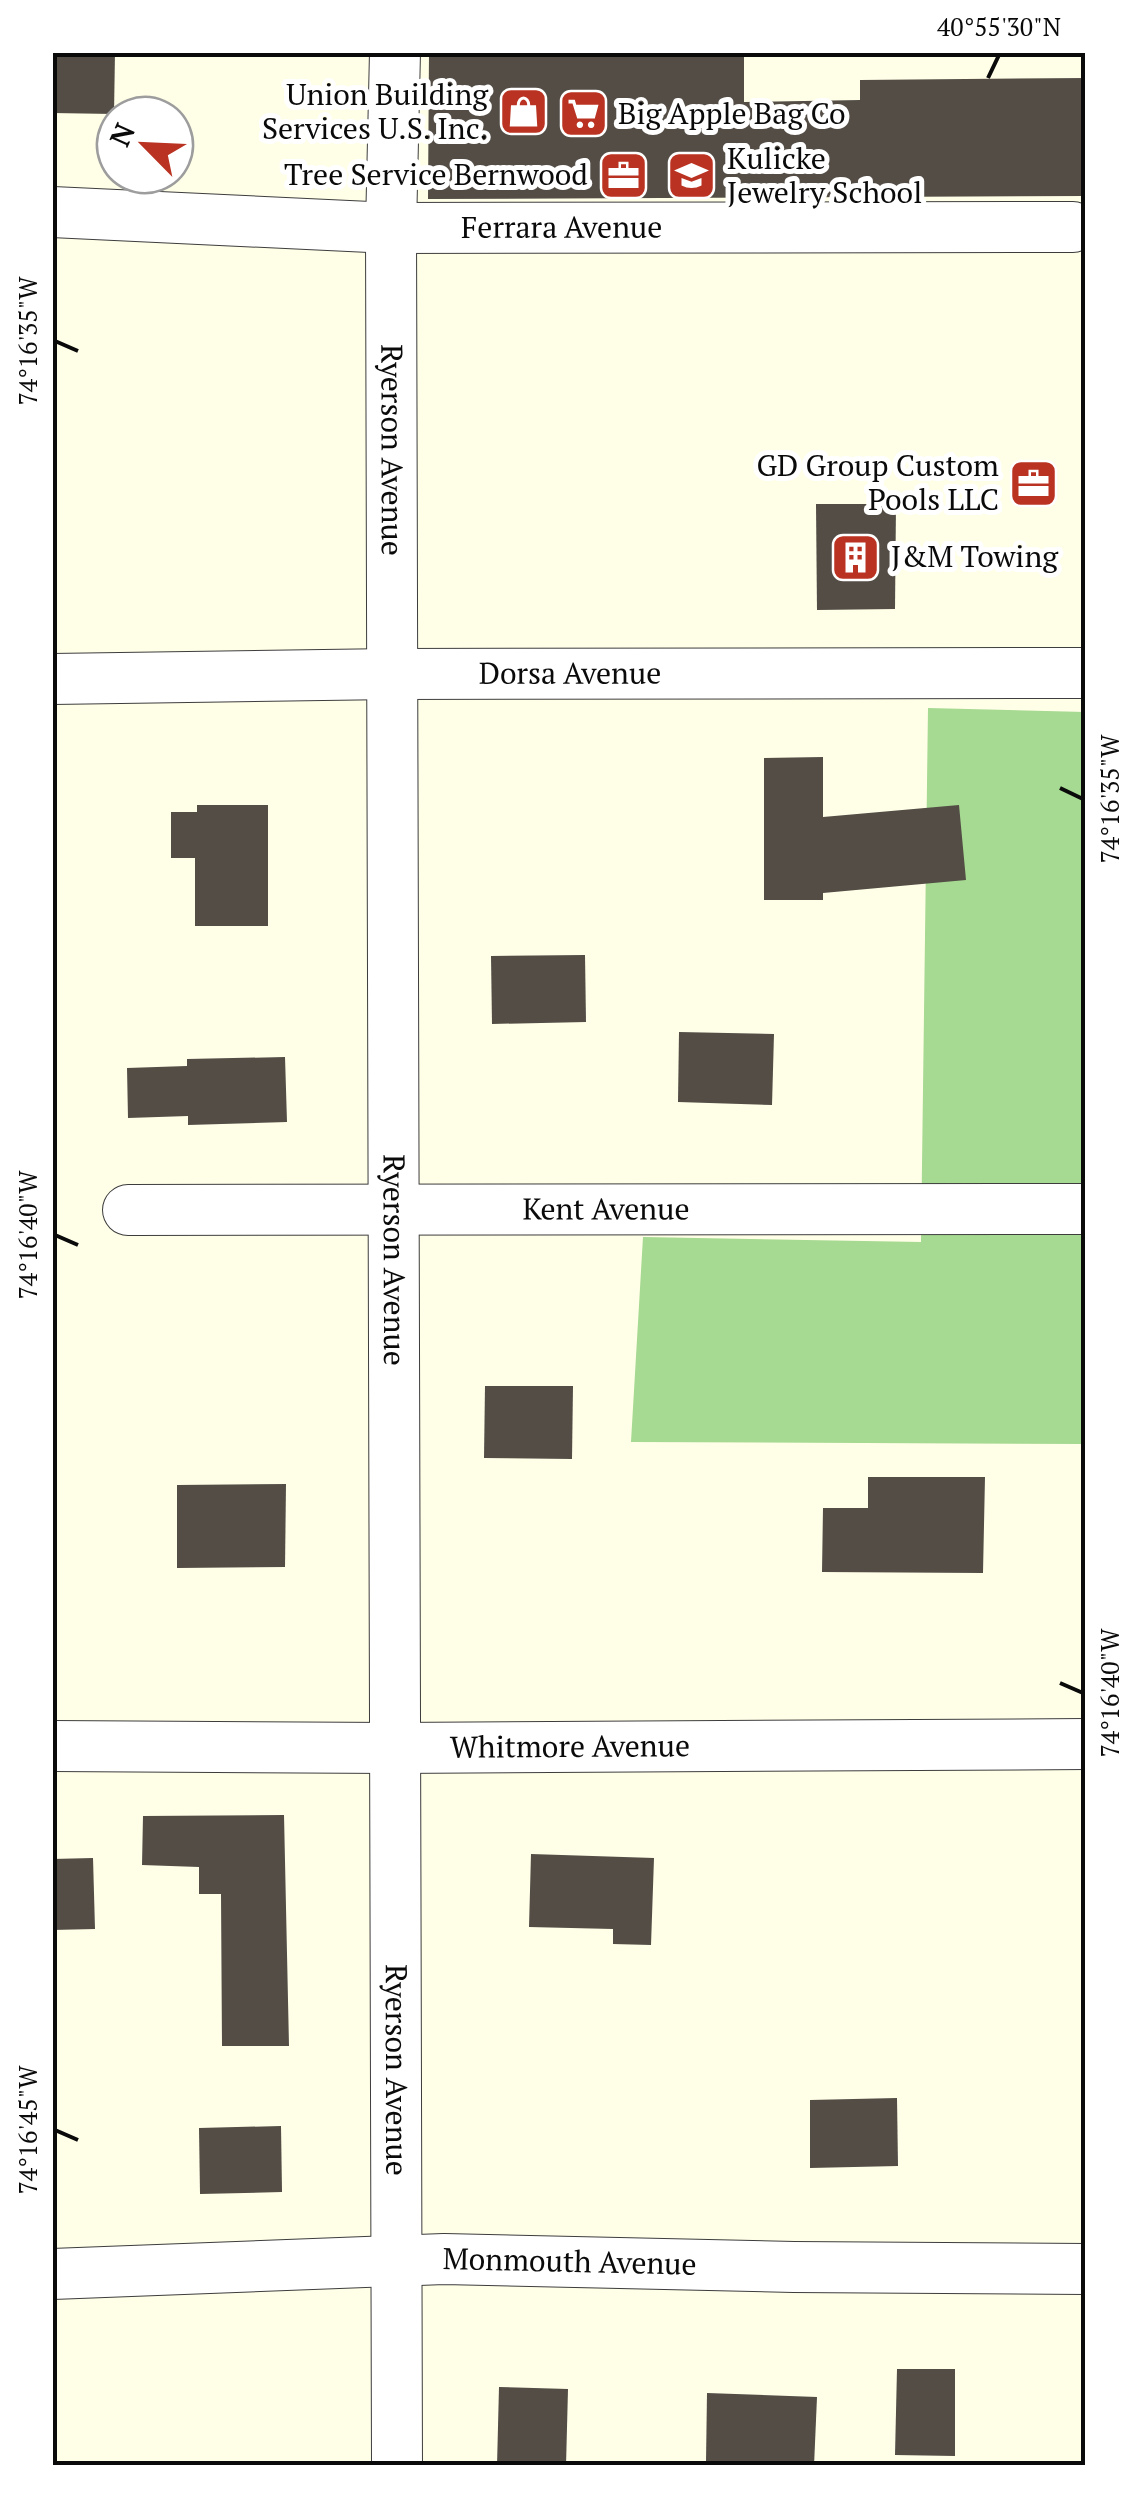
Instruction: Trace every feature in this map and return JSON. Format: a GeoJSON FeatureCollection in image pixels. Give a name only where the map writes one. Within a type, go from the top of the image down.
{"type":"FeatureCollection","features":[{"type":"Feature","properties":{"kind":"street","name":"Ryerson Avenue"},"geometry":{"type":"LineString","coordinates":[[394,52],[391,228],[397,2466]]}},
{"type":"Feature","properties":{"kind":"street","name":"Ferrara Avenue"},"geometry":{"type":"LineString","coordinates":[[52,212],[391,228],[1072,226]]}},
{"type":"Feature","properties":{"kind":"street","name":"Dorsa Avenue"},"geometry":{"type":"LineString","coordinates":[[52,679],[392,674],[1086,673]]}},
{"type":"Feature","properties":{"kind":"street","name":"Kent Avenue"},"geometry":{"type":"LineString","coordinates":[[128,1210],[1086,1209]]}},
{"type":"Feature","properties":{"kind":"street","name":"Whitmore Avenue"},"geometry":{"type":"LineString","coordinates":[[52,1746],[1086,1744]]}},
{"type":"Feature","properties":{"kind":"street","name":"Monmouth Avenue"},"geometry":{"type":"LineString","coordinates":[[52,2274],[396,2260],[1086,2269]]}},
{"type":"Feature","properties":{"kind":"green space"},"geometry":{"type":"Polygon","coordinates":[[[928,708],[1085,712],[1085,1444],[631,1442],[643,1237],[921,1242],[928,708]]]}},
{"type":"Feature","properties":{"kind":"building"},"geometry":{"type":"Polygon","coordinates":[[[52,52],[115,52],[114,95],[95,95],[95,114],[52,113],[52,52]]]}},
{"type":"Feature","properties":{"kind":"building"},"geometry":{"type":"Polygon","coordinates":[[[429,52],[744,52],[744,102],[860,100],[860,80],[1086,78],[1086,196],[428,199],[429,52]]]}},
{"type":"Feature","properties":{"kind":"building","name":"J&M Towing"},"geometry":{"type":"Polygon","coordinates":[[[816,504],[896,504],[895,609],[817,610],[816,504]]]}},
{"type":"Feature","properties":{"kind":"building"},"geometry":{"type":"Polygon","coordinates":[[[823,757],[823,817],[959,805],[966,880],[823,893],[823,900],[764,900],[764,758],[823,757]]]}},
{"type":"Feature","properties":{"kind":"building"},"geometry":{"type":"Polygon","coordinates":[[[197,805],[268,805],[268,926],[195,926],[195,858],[171,858],[171,812],[197,812],[197,805]]]}},
{"type":"Feature","properties":{"kind":"building"},"geometry":{"type":"Polygon","coordinates":[[[585,955],[586,1022],[492,1024],[491,956],[585,955]]]}},
{"type":"Feature","properties":{"kind":"building"},"geometry":{"type":"Polygon","coordinates":[[[679,1032],[774,1034],[772,1105],[678,1102],[679,1032]]]}},
{"type":"Feature","properties":{"kind":"building"},"geometry":{"type":"Polygon","coordinates":[[[285,1057],[287,1122],[188,1125],[188,1116],[128,1118],[127,1068],[187,1066],[187,1059],[285,1057]]]}},
{"type":"Feature","properties":{"kind":"building"},"geometry":{"type":"Polygon","coordinates":[[[485,1386],[573,1386],[572,1459],[484,1458],[485,1386]]]}},
{"type":"Feature","properties":{"kind":"building"},"geometry":{"type":"Polygon","coordinates":[[[868,1477],[985,1477],[983,1573],[822,1572],[823,1508],[868,1508],[868,1477]]]}},
{"type":"Feature","properties":{"kind":"building"},"geometry":{"type":"Polygon","coordinates":[[[286,1484],[285,1567],[177,1568],[177,1485],[286,1484]]]}},
{"type":"Feature","properties":{"kind":"building"},"geometry":{"type":"Polygon","coordinates":[[[284,1815],[289,2046],[222,2046],[221,1894],[199,1894],[199,1867],[142,1865],[143,1816],[284,1815]]]}},
{"type":"Feature","properties":{"kind":"building"},"geometry":{"type":"Polygon","coordinates":[[[531,1854],[654,1858],[651,1945],[613,1944],[613,1929],[529,1927],[531,1854]]]}},
{"type":"Feature","properties":{"kind":"building"},"geometry":{"type":"Polygon","coordinates":[[[93,1858],[95,1929],[52,1930],[52,1859],[93,1858]]]}},
{"type":"Feature","properties":{"kind":"building"},"geometry":{"type":"Polygon","coordinates":[[[897,2098],[898,2166],[810,2168],[810,2100],[897,2098]]]}},
{"type":"Feature","properties":{"kind":"building"},"geometry":{"type":"Polygon","coordinates":[[[281,2126],[282,2192],[200,2194],[199,2128],[281,2126]]]}},
{"type":"Feature","properties":{"kind":"building"},"geometry":{"type":"Polygon","coordinates":[[[897,2369],[955,2369],[955,2456],[895,2455],[897,2369]]]}},
{"type":"Feature","properties":{"kind":"building"},"geometry":{"type":"Polygon","coordinates":[[[499,2387],[568,2389],[566,2466],[497,2466],[499,2387]]]}},
{"type":"Feature","properties":{"kind":"building"},"geometry":{"type":"Polygon","coordinates":[[[707,2393],[817,2397],[814,2466],[706,2462],[707,2393]]]}},
{"type":"Feature","properties":{"kind":"place","name":"Union Building Services U.S. Inc."},"geometry":{"type":"Point","coordinates":[523,112]}},
{"type":"Feature","properties":{"kind":"place","name":"Big Apple Bag Co"},"geometry":{"type":"Point","coordinates":[583,114]}},
{"type":"Feature","properties":{"kind":"place","name":"Tree Service Bernwood"},"geometry":{"type":"Point","coordinates":[623,175]}},
{"type":"Feature","properties":{"kind":"place","name":"Kulicke Jewelry School"},"geometry":{"type":"Point","coordinates":[692,176]}},
{"type":"Feature","properties":{"kind":"place","name":"GD Group Custom Pools LLC"},"geometry":{"type":"Point","coordinates":[1034,483]}},
{"type":"Feature","properties":{"kind":"place","name":"J&M Towing"},"geometry":{"type":"Point","coordinates":[856,557]}}]}
